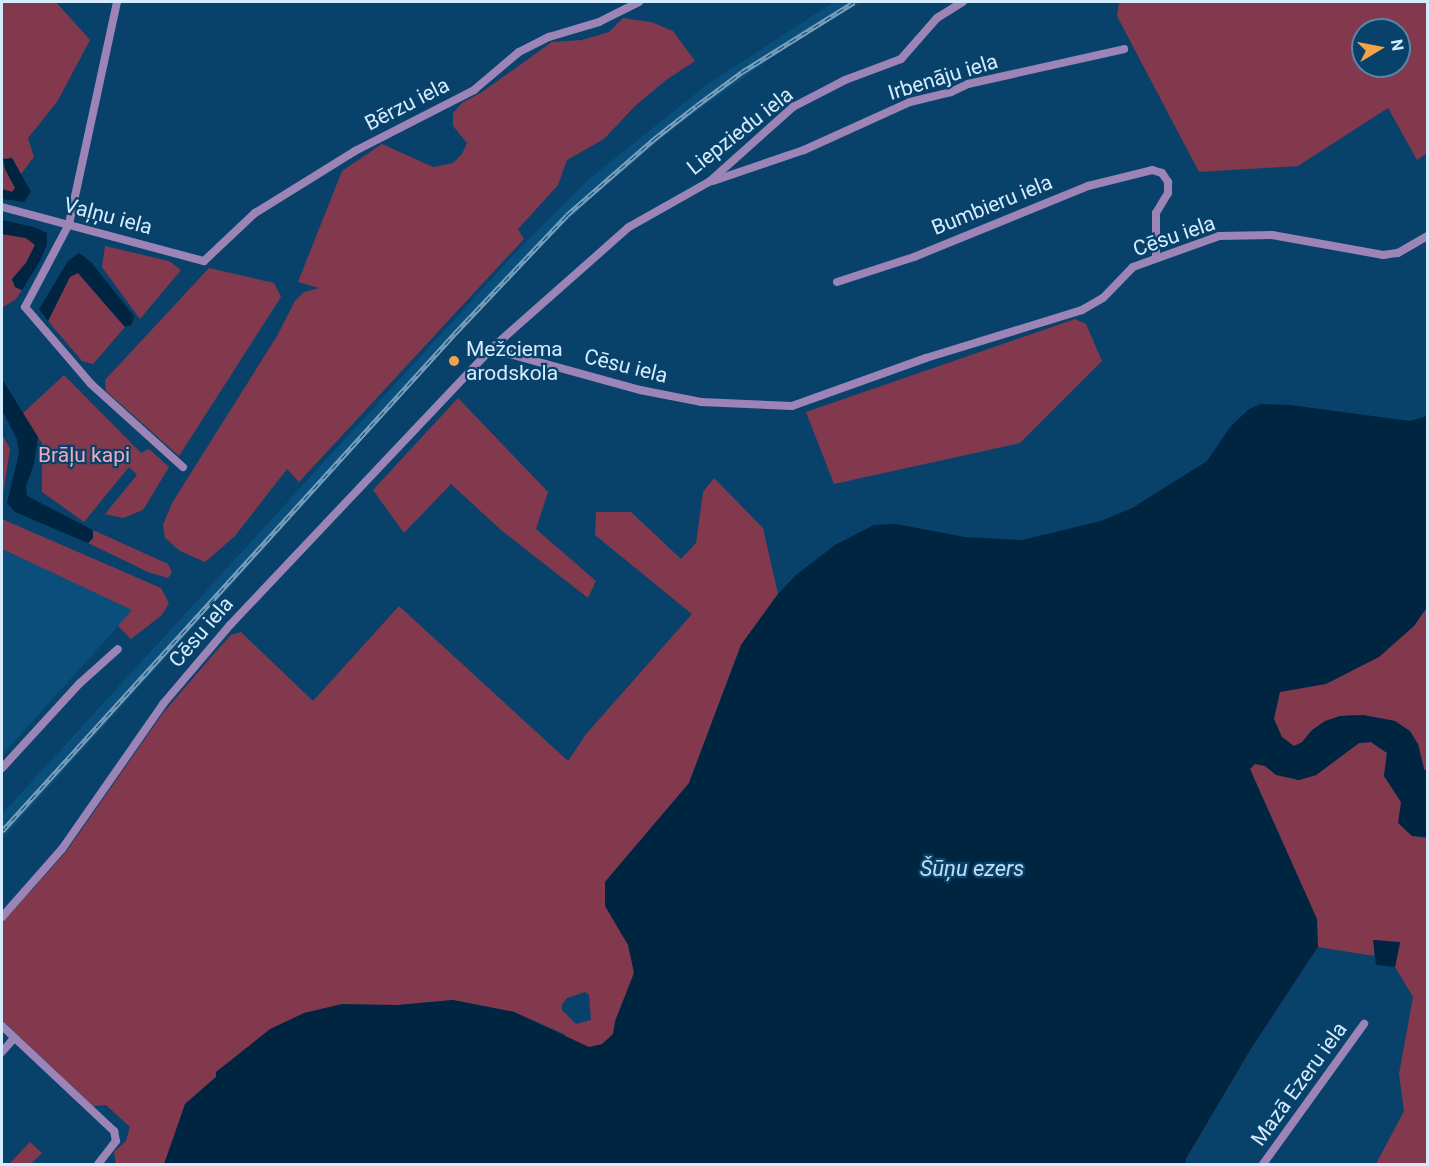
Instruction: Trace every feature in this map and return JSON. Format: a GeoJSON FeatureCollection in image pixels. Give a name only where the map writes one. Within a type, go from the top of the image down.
{"type":"FeatureCollection","features":[{"type":"Feature","properties":{"kind":"street"},"geometry":{"type":"LineString","coordinates":[[117,2],[69,224],[25,307],[91,384],[183,466]]}},
{"type":"Feature","properties":{"kind":"street","name":"Bērzu iela"},"geometry":{"type":"LineString","coordinates":[[204,261],[255,213],[355,151],[474,90],[519,52],[549,37],[599,22],[639,2]]}},
{"type":"Feature","properties":{"kind":"street","name":"Liepziedu iela"},"geometry":{"type":"LineString","coordinates":[[490,349],[628,227],[709,182],[793,107],[845,80],[901,59],[937,18],[963,2]]}},
{"type":"Feature","properties":{"kind":"street","name":"Irbenāju iela"},"geometry":{"type":"LineString","coordinates":[[709,182],[804,150],[910,102],[951,92],[968,84],[1124,49]]}},
{"type":"Feature","properties":{"kind":"street","name":"Bumbieru iela"},"geometry":{"type":"LineString","coordinates":[[837,282],[914,257],[1088,186],[1152,170],[1162,173],[1168,182],[1168,193],[1156,213],[1156,258]]}},
{"type":"Feature","properties":{"kind":"street","name":"Vaļņu iela"},"geometry":{"type":"LineString","coordinates":[[2,207],[204,261]]}},
{"type":"Feature","properties":{"kind":"street","name":"Cēsu iela"},"geometry":{"type":"LineString","coordinates":[[2,917],[62,849],[163,704],[222,634],[490,349],[640,390],[701,402],[792,406],[926,358],[1082,310],[1103,298],[1133,267],[1219,236],[1272,235],[1383,255],[1398,253],[1428,236]]}},
{"type":"Feature","properties":{"kind":"street"},"geometry":{"type":"LineString","coordinates":[[2,768],[78,684],[118,649]]}},
{"type":"Feature","properties":{"kind":"street","name":"Mazā Ezeru iela"},"geometry":{"type":"LineString","coordinates":[[1263,1164],[1364,1024]]}},
{"type":"Feature","properties":{"kind":"street"},"geometry":{"type":"LineString","coordinates":[[2,1026],[114,1131],[116,1141],[98,1164]]}},
{"type":"Feature","properties":{"kind":"street"},"geometry":{"type":"LineString","coordinates":[[2,1052],[14,1038]]}},
{"type":"Feature","properties":{"kind":"shaded area"},"geometry":{"type":"Polygon","coordinates":[[[834,2],[862,2],[787,47],[676,126],[588,201],[529,258],[483,306],[2,839],[2,814],[519,249],[589,179],[708,84],[834,2]]]}},
{"type":"Feature","properties":{"kind":"shaded area"},"geometry":{"type":"Polygon","coordinates":[[[2,549],[133,610],[2,755],[2,549]]]}},
{"type":"Feature","properties":{"kind":"green space"},"geometry":{"type":"Polygon","coordinates":[[[2,2],[56,2],[90,40],[57,102],[28,138],[34,157],[21,174],[12,158],[5,169],[15,188],[12,192],[2,189],[2,2]]]}},
{"type":"Feature","properties":{"kind":"green space"},"geometry":{"type":"Polygon","coordinates":[[[1119,2],[1427,2],[1427,153],[1417,160],[1388,108],[1298,166],[1199,172],[1117,16],[1119,2]]]}},
{"type":"Feature","properties":{"kind":"green space"},"geometry":{"type":"Polygon","coordinates":[[[623,18],[651,22],[673,31],[695,61],[666,80],[635,106],[604,139],[567,160],[558,185],[518,229],[524,239],[299,482],[287,469],[235,536],[205,562],[180,551],[165,538],[163,525],[172,503],[277,336],[295,301],[304,292],[319,288],[298,282],[342,171],[382,144],[433,167],[453,163],[462,154],[467,143],[453,126],[453,113],[462,103],[482,92],[552,42],[582,40],[609,32],[623,18]]]}},
{"type":"Feature","properties":{"kind":"green space"},"geometry":{"type":"Polygon","coordinates":[[[2,234],[26,238],[35,245],[26,263],[12,279],[15,287],[22,290],[16,299],[2,308],[2,234]]]}},
{"type":"Feature","properties":{"kind":"green space"},"geometry":{"type":"Polygon","coordinates":[[[105,246],[169,261],[181,270],[140,319],[102,267],[105,246]]]}},
{"type":"Feature","properties":{"kind":"green space"},"geometry":{"type":"Polygon","coordinates":[[[209,268],[274,283],[281,297],[179,456],[106,391],[105,380],[209,268]]]}},
{"type":"Feature","properties":{"kind":"green space"},"geometry":{"type":"Polygon","coordinates":[[[78,273],[125,327],[93,364],[82,361],[48,321],[70,276],[78,273]]]}},
{"type":"Feature","properties":{"kind":"green space"},"geometry":{"type":"Polygon","coordinates":[[[1075,319],[1086,324],[1102,361],[1020,443],[834,484],[806,412],[1075,319]]]}},
{"type":"Feature","properties":{"kind":"green space","name":"Brāļu kapi"},"geometry":{"type":"Polygon","coordinates":[[[64,375],[141,453],[149,449],[169,467],[143,510],[123,518],[105,514],[137,475],[129,467],[84,522],[42,492],[42,443],[22,414],[64,375]]]}},
{"type":"Feature","properties":{"kind":"green space"},"geometry":{"type":"Polygon","coordinates":[[[458,398],[548,492],[536,529],[596,581],[588,598],[501,530],[451,484],[404,533],[373,490],[458,398]]]}},
{"type":"Feature","properties":{"kind":"green space"},"geometry":{"type":"Polygon","coordinates":[[[2,434],[10,449],[2,502],[2,434]]]}},
{"type":"Feature","properties":{"kind":"green space"},"geometry":{"type":"Polygon","coordinates":[[[714,478],[763,528],[778,594],[741,645],[689,783],[605,882],[626,916],[634,973],[623,1003],[619,1042],[577,1050],[564,1034],[514,1012],[453,1000],[398,1005],[216,1072],[216,1077],[185,1104],[178,1164],[116,1164],[114,1152],[126,1141],[130,1127],[106,1105],[93,1106],[2,1020],[2,923],[66,852],[163,713],[212,656],[231,635],[241,632],[313,701],[399,606],[568,761],[587,733],[692,614],[595,535],[596,512],[631,512],[681,559],[696,543],[703,492],[714,478]],[[585,992],[567,998],[562,1005],[562,1010],[576,1024],[591,1020],[589,995],[585,992]]]}},
{"type":"Feature","properties":{"kind":"green space"},"geometry":{"type":"Polygon","coordinates":[[[2,519],[161,588],[169,603],[162,615],[131,639],[118,626],[132,610],[2,549],[2,519]]]}},
{"type":"Feature","properties":{"kind":"green space"},"geometry":{"type":"Polygon","coordinates":[[[93,530],[168,564],[172,572],[168,578],[148,572],[88,543],[93,538],[93,530]]]}},
{"type":"Feature","properties":{"kind":"green space"},"geometry":{"type":"Polygon","coordinates":[[[1427,607],[1427,772],[1424,769],[1418,744],[1395,721],[1363,715],[1340,716],[1287,777],[1299,780],[1316,775],[1359,743],[1371,742],[1387,753],[1384,776],[1401,802],[1412,836],[1427,838],[1427,1164],[1376,1164],[1404,1111],[1399,1074],[1413,997],[1395,967],[1400,943],[1374,940],[1374,956],[1318,947],[1251,1049],[1186,1159],[1186,1164],[1170,1127],[1229,794],[1269,686],[1414,626],[1427,607]]]}},
{"type":"Feature","properties":{"kind":"green space"},"geometry":{"type":"Polygon","coordinates":[[[30,1142],[42,1153],[31,1164],[9,1164],[30,1142]]]}},
{"type":"Feature","properties":{"kind":"water"},"geometry":{"type":"Polygon","coordinates":[[[12,158],[31,192],[24,202],[2,199],[2,189],[12,192],[15,188],[5,169],[3,159],[12,158]]]}},
{"type":"Feature","properties":{"kind":"water"},"geometry":{"type":"Polygon","coordinates":[[[2,220],[34,227],[47,233],[47,244],[40,261],[22,290],[15,287],[12,279],[26,263],[35,245],[26,238],[2,234],[2,220]]]}},
{"type":"Feature","properties":{"kind":"water"},"geometry":{"type":"Polygon","coordinates":[[[79,253],[91,262],[135,317],[131,325],[125,327],[78,273],[70,277],[48,321],[39,309],[68,261],[79,253]]]}},
{"type":"Feature","properties":{"kind":"water"},"geometry":{"type":"Polygon","coordinates":[[[2,379],[38,437],[34,464],[26,486],[27,496],[93,530],[93,538],[88,543],[15,512],[7,503],[19,453],[17,439],[2,410],[2,379]]]}},
{"type":"Feature","properties":{"kind":"water","name":"Šūņu ezers"},"geometry":{"type":"Polygon","coordinates":[[[1261,404],[1290,405],[1410,421],[1427,416],[1427,607],[1414,626],[1379,657],[1326,684],[1280,692],[1274,719],[1282,737],[1294,746],[1302,742],[1312,730],[1325,721],[1340,716],[1363,715],[1395,721],[1410,731],[1418,744],[1424,769],[1427,772],[1427,837],[1412,836],[1398,823],[1401,802],[1384,776],[1387,753],[1371,742],[1359,743],[1316,775],[1299,780],[1276,775],[1265,766],[1255,764],[1250,769],[1317,919],[1318,947],[1251,1049],[1186,1159],[1186,1164],[164,1164],[185,1104],[216,1077],[216,1072],[270,1029],[304,1013],[342,1004],[398,1005],[453,1000],[514,1012],[589,1047],[602,1044],[613,1034],[615,1021],[634,973],[628,945],[605,906],[605,882],[689,783],[741,645],[778,594],[796,575],[835,545],[874,525],[896,524],[965,537],[1022,540],[1101,521],[1132,508],[1207,461],[1230,427],[1249,409],[1261,404]]]}},
{"type":"Feature","properties":{"kind":"water"},"geometry":{"type":"Polygon","coordinates":[[[1373,940],[1400,942],[1395,967],[1376,965],[1373,940]]]}},
{"type":"Feature","properties":{"kind":"railway"},"geometry":{"type":"LineString","coordinates":[[2,831],[456,332],[567,215],[654,139],[696,106],[742,72],[854,2]]}},
{"type":"Feature","properties":{"kind":"place","name":"Mežciema arodskola"},"geometry":{"type":"Point","coordinates":[454,361]}}]}
